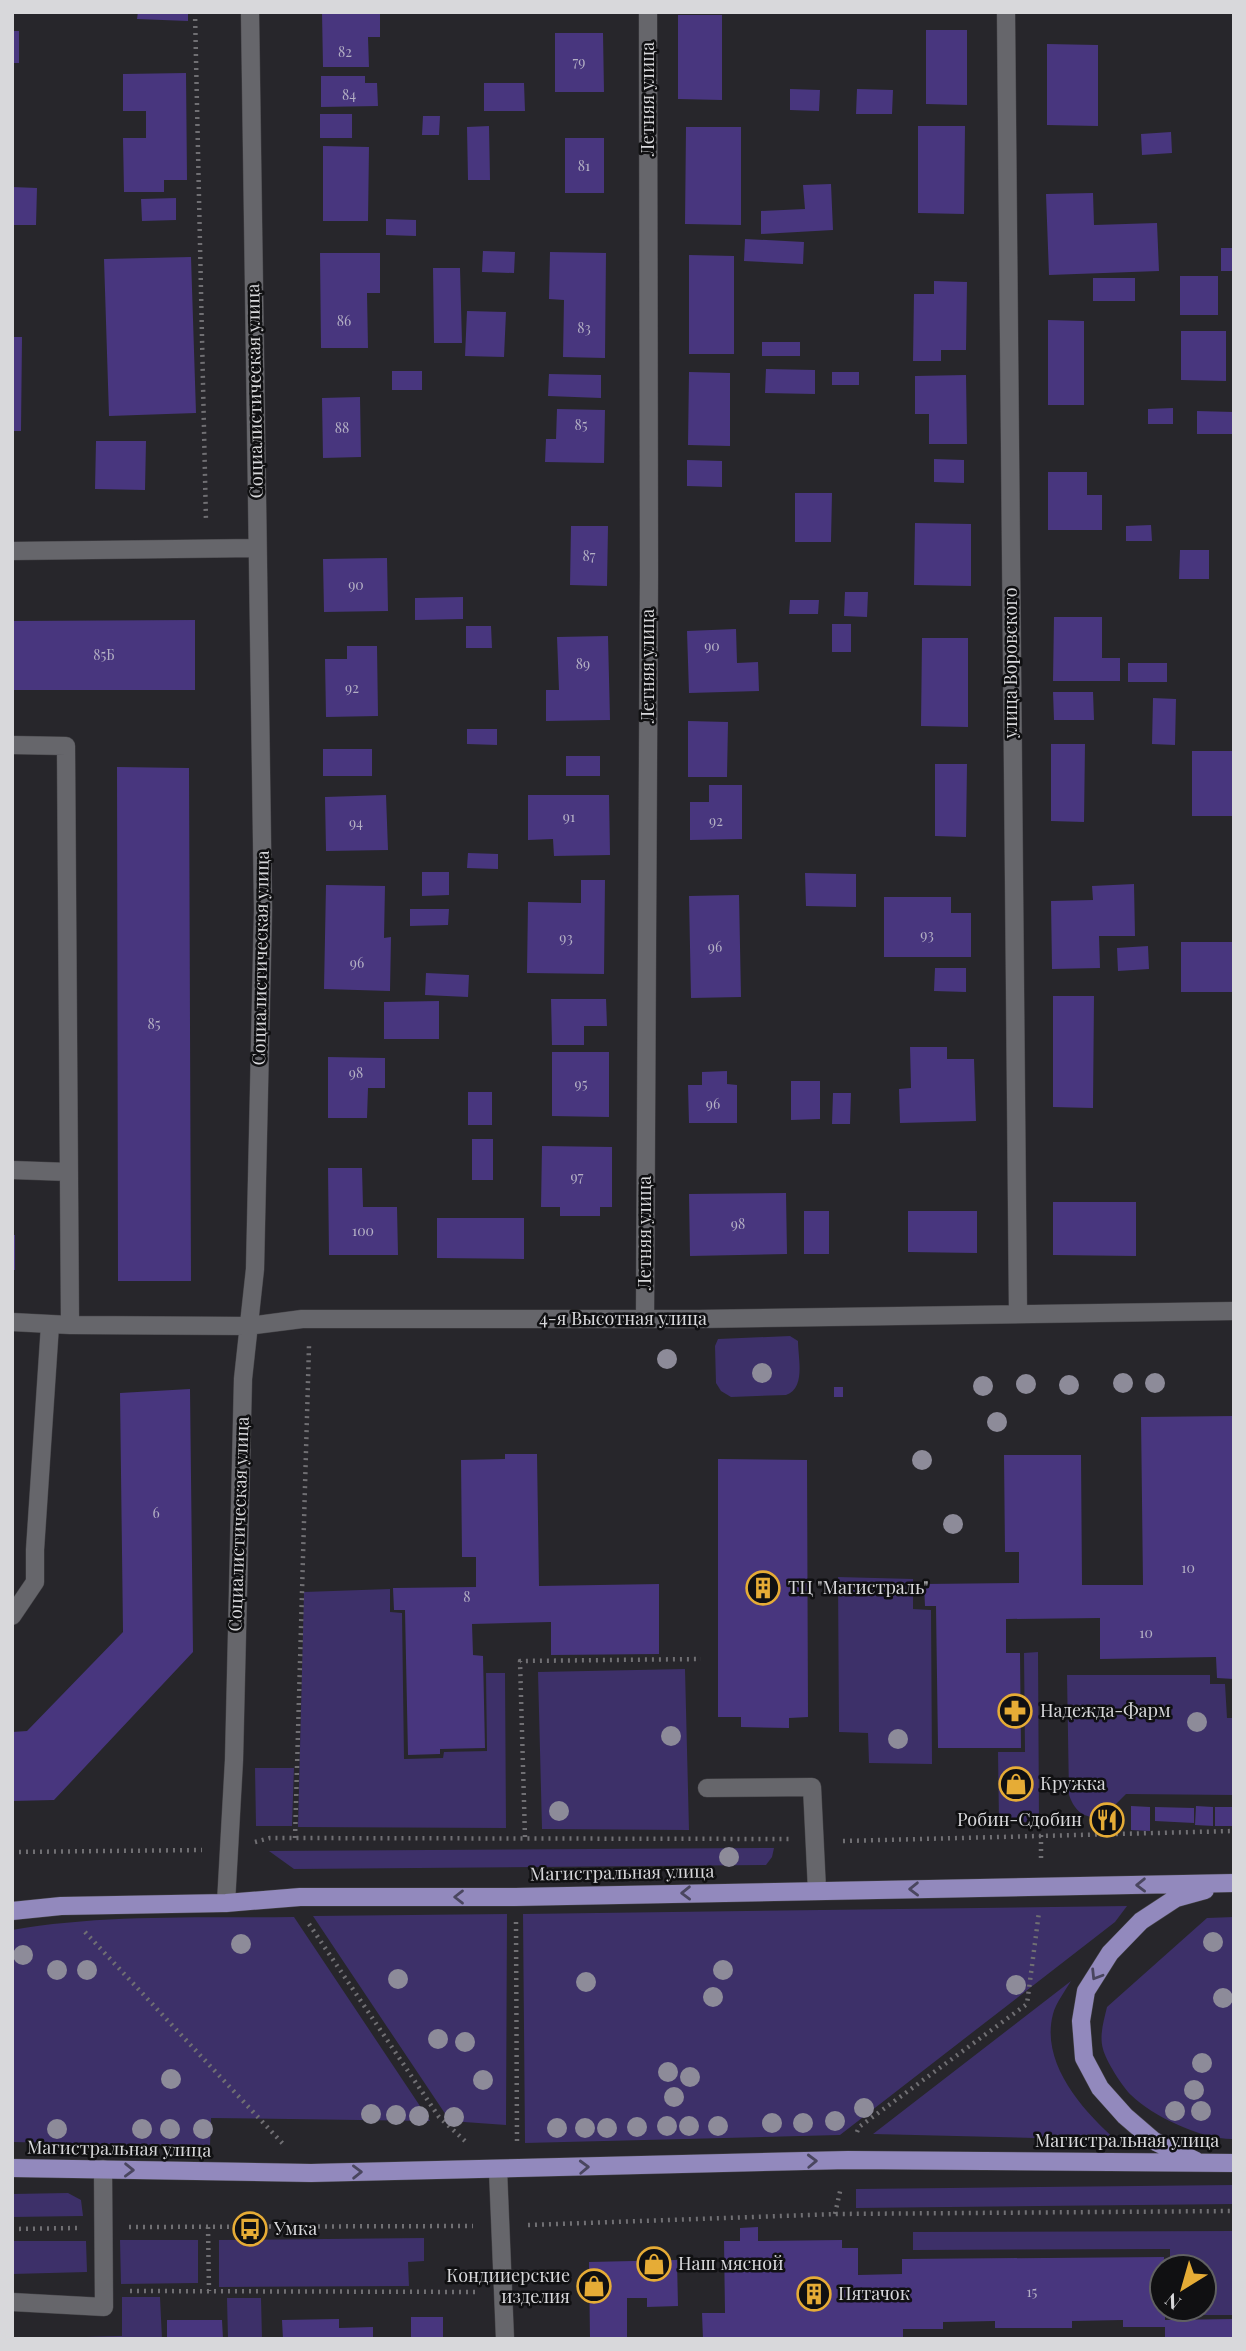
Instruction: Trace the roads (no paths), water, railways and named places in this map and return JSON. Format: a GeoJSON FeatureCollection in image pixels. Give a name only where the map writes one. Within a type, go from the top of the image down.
{"type":"FeatureCollection","features":[{"type":"Feature","properties":{"kind":"main road","name":"Магистральная улица"},"geometry":{"type":"LineString","coordinates":[[12,1911],[61,1906],[226,1903],[300,1897],[515,1897],[1231,1883]]}},
{"type":"Feature","properties":{"kind":"main road"},"geometry":{"type":"LineString","coordinates":[[1202,2163],[1154,2141],[1125,2116],[1100,2088],[1084,2058],[1081,2021],[1086,1991],[1110,1953],[1141,1921],[1176,1898],[1231,1883]]}},
{"type":"Feature","properties":{"kind":"main road","name":"Магистральная улица"},"geometry":{"type":"LineString","coordinates":[[12,2168],[311,2173],[848,2160],[1234,2163]]}},
{"type":"Feature","properties":{"kind":"street","name":"Социалистическая улица"},"geometry":{"type":"LineString","coordinates":[[226,1903],[234,1760],[243,1379],[255,1269],[263,910],[250,12]]}},
{"type":"Feature","properties":{"kind":"street","name":"Летняя улица"},"geometry":{"type":"LineString","coordinates":[[645,1319],[649,587],[648,12]]}},
{"type":"Feature","properties":{"kind":"street","name":"улица Воровского"},"geometry":{"type":"LineString","coordinates":[[1006,12],[1018,1314]]}},
{"type":"Feature","properties":{"kind":"street"},"geometry":{"type":"LineString","coordinates":[[12,551],[257,548]]}},
{"type":"Feature","properties":{"kind":"street"},"geometry":{"type":"LineString","coordinates":[[12,745],[66,746],[70,1325]]}},
{"type":"Feature","properties":{"kind":"street"},"geometry":{"type":"LineString","coordinates":[[12,1170],[69,1172]]}},
{"type":"Feature","properties":{"kind":"street","name":"4-я Высотная улица"},"geometry":{"type":"LineString","coordinates":[[12,1322],[50,1325],[248,1326],[310,1319],[645,1319],[1234,1311]]}},
{"type":"Feature","properties":{"kind":"street"},"geometry":{"type":"LineString","coordinates":[[12,1616],[36,1581],[35,1550],[50,1325]]}},
{"type":"Feature","properties":{"kind":"street"},"geometry":{"type":"LineString","coordinates":[[707,1788],[812,1787],[817,1890]]}},
{"type":"Feature","properties":{"kind":"street"},"geometry":{"type":"LineString","coordinates":[[12,2302],[104,2307],[103,2169]]}},
{"type":"Feature","properties":{"kind":"street"},"geometry":{"type":"LineString","coordinates":[[498,2170],[505,2339]]}},
{"type":"Feature","properties":{"kind":"place","name":"ТЦ \"Магистраль\""},"geometry":{"type":"Point","coordinates":[763,1588]}},
{"type":"Feature","properties":{"kind":"place","name":"Надежда-Фарм"},"geometry":{"type":"Point","coordinates":[1015,1711]}},
{"type":"Feature","properties":{"kind":"place","name":"Кружка"},"geometry":{"type":"Point","coordinates":[1016,1784]}},
{"type":"Feature","properties":{"kind":"place","name":"Робин-Сдобин"},"geometry":{"type":"Point","coordinates":[1107,1820]}},
{"type":"Feature","properties":{"kind":"place","name":"Умка"},"geometry":{"type":"Point","coordinates":[250,2229]}},
{"type":"Feature","properties":{"kind":"place","name":"Наш мясной"},"geometry":{"type":"Point","coordinates":[654,2264]}},
{"type":"Feature","properties":{"kind":"place","name":"Кондииерские изделия"},"geometry":{"type":"Point","coordinates":[594,2286]}},
{"type":"Feature","properties":{"kind":"place","name":"Пятачок"},"geometry":{"type":"Point","coordinates":[814,2294]}}]}
